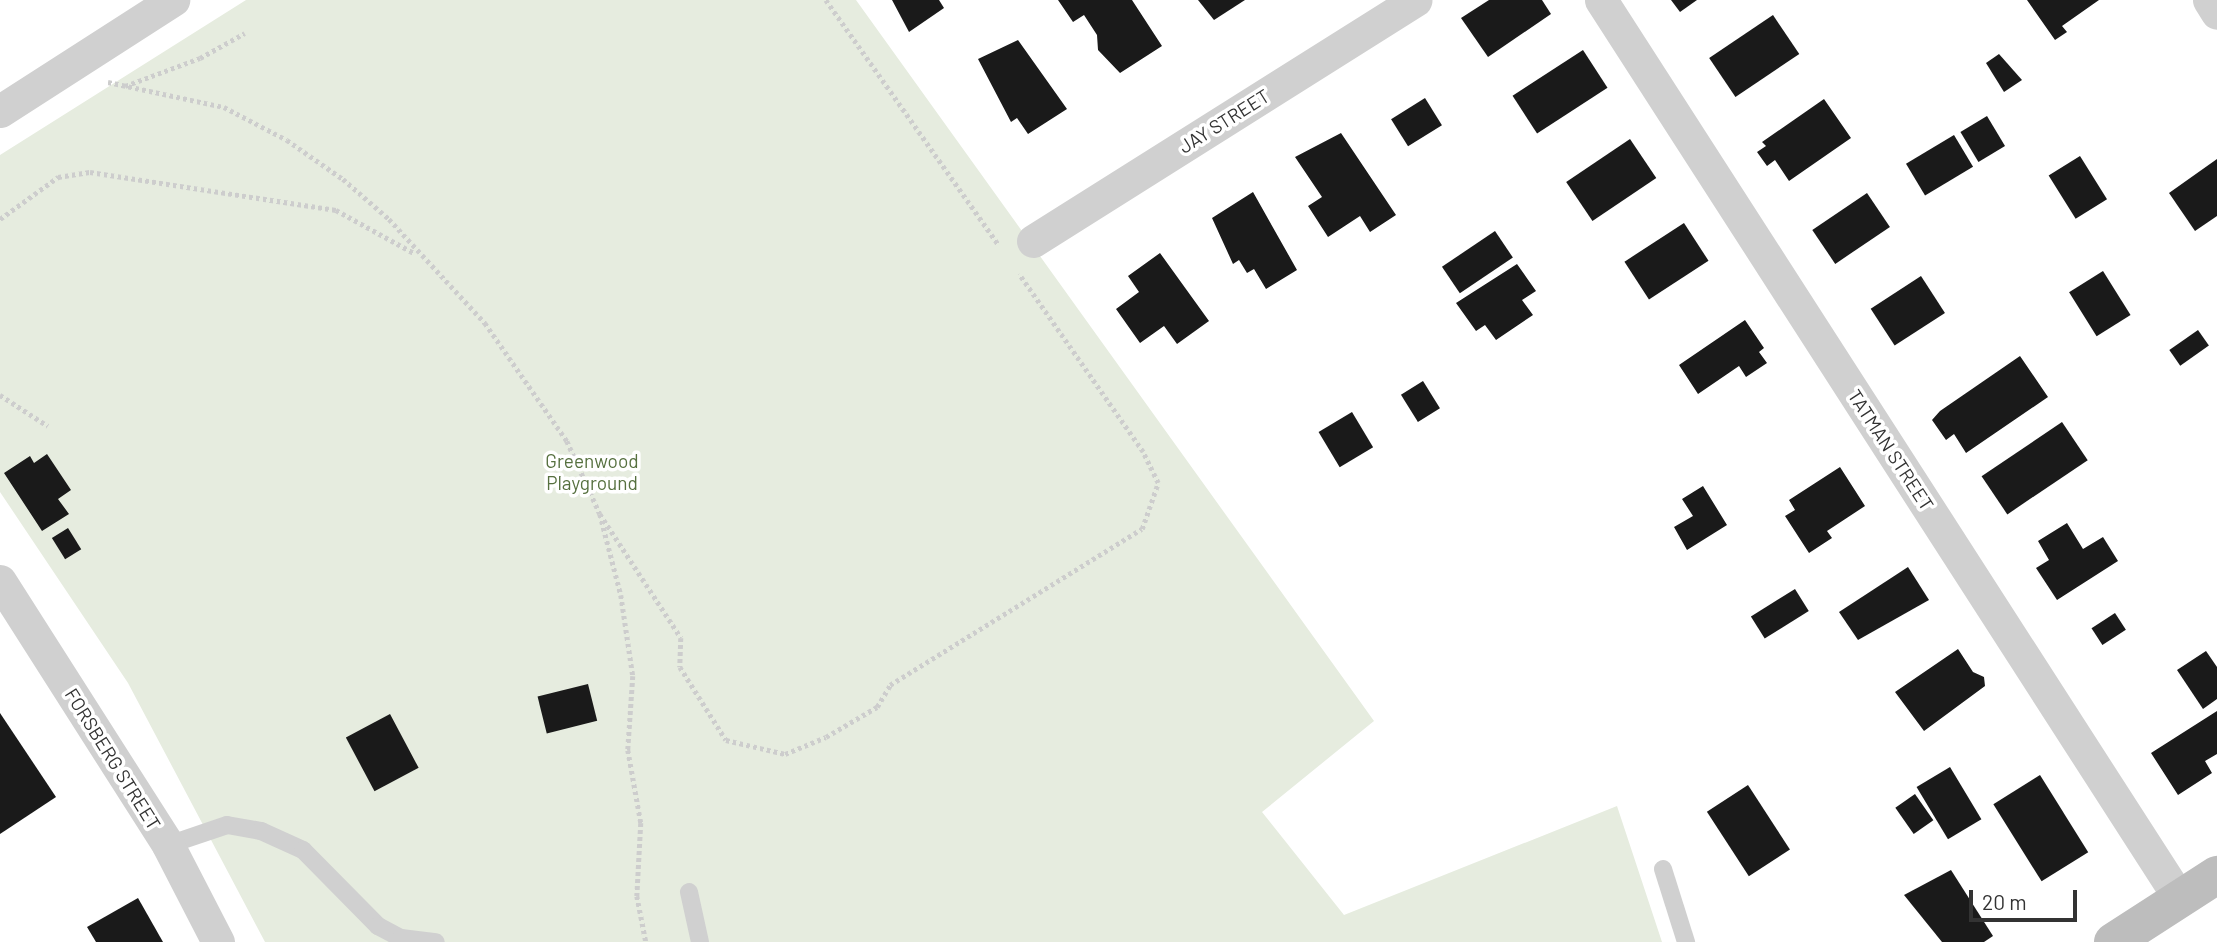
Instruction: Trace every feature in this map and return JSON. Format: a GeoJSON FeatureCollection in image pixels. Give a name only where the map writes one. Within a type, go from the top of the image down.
{"type":"FeatureCollection","features":[{"type":"Feature","properties":{"kind":"main road"},"geometry":{"type":"LineString","coordinates":[[2113,942],[2217,875]]}},
{"type":"Feature","properties":{"kind":"street"},"geometry":{"type":"LineString","coordinates":[[0,111],[173,0]]}},
{"type":"Feature","properties":{"kind":"street","name":"JAY STREET"},"geometry":{"type":"LineString","coordinates":[[1016,252],[1415,0]]}},
{"type":"Feature","properties":{"kind":"street","name":"TATMAN STREET"},"geometry":{"type":"LineString","coordinates":[[1601,0],[2180,899]]}},
{"type":"Feature","properties":{"kind":"street"},"geometry":{"type":"LineString","coordinates":[[2209,0],[2217,13]]}},
{"type":"Feature","properties":{"kind":"street","name":"FORSBERG STREET"},"geometry":{"type":"LineString","coordinates":[[0,581],[168,845],[218,942]]}},
{"type":"Feature","properties":{"kind":"lane"},"geometry":{"type":"LineString","coordinates":[[168,845],[228,825],[261,831],[303,850],[378,926],[401,938],[436,942]]}},
{"type":"Feature","properties":{"kind":"lane"},"geometry":{"type":"LineString","coordinates":[[1663,869],[1686,942]]}},
{"type":"Feature","properties":{"kind":"lane"},"geometry":{"type":"LineString","coordinates":[[689,892],[700,942]]}},
{"type":"Feature","properties":{"kind":"path"},"geometry":{"type":"LineString","coordinates":[[79,60],[112,85],[224,107],[287,140],[388,219],[418,256],[485,323],[527,379],[567,441],[600,514],[681,638],[680,667],[726,740],[785,754],[877,707],[890,685],[1142,529],[1158,483],[1143,452],[1016,252],[826,0]]}},
{"type":"Feature","properties":{"kind":"path"},"geometry":{"type":"LineString","coordinates":[[123,87],[200,58],[245,33]]}},
{"type":"Feature","properties":{"kind":"path"},"geometry":{"type":"LineString","coordinates":[[0,219],[58,177],[90,172],[336,210],[418,256]]}},
{"type":"Feature","properties":{"kind":"path"},"geometry":{"type":"LineString","coordinates":[[0,395],[48,426]]}},
{"type":"Feature","properties":{"kind":"path"},"geometry":{"type":"LineString","coordinates":[[600,514],[621,595],[633,676],[628,750],[641,823],[637,896],[646,942]]}},
{"type":"Feature","properties":{"kind":"green space","name":"Greenwood Playground"},"geometry":{"type":"Polygon","coordinates":[[[246,0],[856,0],[1374,721],[1262,812],[1344,915],[1617,806],[1662,942],[265,942],[128,683],[0,492],[0,155],[246,0]]]}},
{"type":"Feature","properties":{"kind":"building"},"geometry":{"type":"Polygon","coordinates":[[[892,0],[939,0],[944,8],[909,32],[892,0]]]}},
{"type":"Feature","properties":{"kind":"building"},"geometry":{"type":"Polygon","coordinates":[[[1058,0],[1132,0],[1162,46],[1120,73],[1098,50],[1097,35],[1084,15],[1073,22],[1058,0]]]}},
{"type":"Feature","properties":{"kind":"building"},"geometry":{"type":"Polygon","coordinates":[[[1198,0],[1245,0],[1214,20],[1198,0]]]}},
{"type":"Feature","properties":{"kind":"building"},"geometry":{"type":"Polygon","coordinates":[[[1489,0],[1542,0],[1551,14],[1488,57],[1461,18],[1489,0]]]}},
{"type":"Feature","properties":{"kind":"building"},"geometry":{"type":"Polygon","coordinates":[[[1671,0],[1697,0],[1680,12],[1671,0]]]}},
{"type":"Feature","properties":{"kind":"building"},"geometry":{"type":"Polygon","coordinates":[[[2027,0],[2099,0],[2062,26],[2067,32],[2055,40],[2027,0]]]}},
{"type":"Feature","properties":{"kind":"building"},"geometry":{"type":"Polygon","coordinates":[[[1773,15],[1799,54],[1735,97],[1709,58],[1773,15]]]}},
{"type":"Feature","properties":{"kind":"building"},"geometry":{"type":"Polygon","coordinates":[[[1018,40],[1067,109],[1028,134],[1017,118],[1011,122],[978,59],[1018,40]]]}},
{"type":"Feature","properties":{"kind":"building"},"geometry":{"type":"Polygon","coordinates":[[[1583,50],[1608,88],[1537,133],[1513,96],[1583,50]]]}},
{"type":"Feature","properties":{"kind":"building"},"geometry":{"type":"Polygon","coordinates":[[[1999,54],[2022,80],[2004,92],[1986,63],[1999,54]]]}},
{"type":"Feature","properties":{"kind":"building"},"geometry":{"type":"Polygon","coordinates":[[[1425,98],[1442,125],[1408,146],[1391,119],[1425,98]]]}},
{"type":"Feature","properties":{"kind":"building"},"geometry":{"type":"Polygon","coordinates":[[[1824,99],[1851,138],[1789,181],[1775,160],[1767,166],[1757,152],[1766,146],[1762,142],[1824,99]]]}},
{"type":"Feature","properties":{"kind":"building"},"geometry":{"type":"Polygon","coordinates":[[[1987,116],[2005,146],[1978,162],[1960,132],[1987,116]]]}},
{"type":"Feature","properties":{"kind":"building"},"geometry":{"type":"Polygon","coordinates":[[[1341,133],[1396,215],[1370,232],[1360,216],[1328,237],[1308,206],[1322,197],[1295,157],[1341,133]]]}},
{"type":"Feature","properties":{"kind":"building"},"geometry":{"type":"Polygon","coordinates":[[[1954,135],[1973,167],[1925,196],[1906,164],[1954,135]]]}},
{"type":"Feature","properties":{"kind":"building"},"geometry":{"type":"Polygon","coordinates":[[[1630,139],[1656,178],[1592,221],[1566,182],[1630,139]]]}},
{"type":"Feature","properties":{"kind":"building"},"geometry":{"type":"Polygon","coordinates":[[[2080,156],[2107,199],[2076,219],[2049,176],[2080,156]]]}},
{"type":"Feature","properties":{"kind":"building"},"geometry":{"type":"Polygon","coordinates":[[[2217,159],[2217,216],[2195,231],[2169,193],[2217,159]]]}},
{"type":"Feature","properties":{"kind":"building"},"geometry":{"type":"Polygon","coordinates":[[[1253,192],[1297,270],[1266,289],[1254,269],[1247,273],[1239,260],[1233,264],[1212,218],[1253,192]]]}},
{"type":"Feature","properties":{"kind":"building"},"geometry":{"type":"Polygon","coordinates":[[[1867,193],[1890,227],[1835,264],[1812,230],[1867,193]]]}},
{"type":"Feature","properties":{"kind":"building"},"geometry":{"type":"Polygon","coordinates":[[[1684,223],[1709,261],[1649,299],[1624,262],[1684,223]]]}},
{"type":"Feature","properties":{"kind":"building"},"geometry":{"type":"Polygon","coordinates":[[[1495,231],[1513,258],[1460,293],[1442,267],[1495,231]]]}},
{"type":"Feature","properties":{"kind":"building"},"geometry":{"type":"Polygon","coordinates":[[[1160,253],[1209,321],[1177,344],[1164,326],[1140,343],[1116,309],[1139,292],[1128,276],[1160,253]]]}},
{"type":"Feature","properties":{"kind":"building"},"geometry":{"type":"Polygon","coordinates":[[[1517,264],[1536,291],[1522,300],[1533,315],[1496,340],[1485,325],[1476,331],[1456,303],[1517,264]]]}},
{"type":"Feature","properties":{"kind":"building"},"geometry":{"type":"Polygon","coordinates":[[[2103,271],[2131,315],[2097,336],[2069,292],[2103,271]]]}},
{"type":"Feature","properties":{"kind":"building"},"geometry":{"type":"Polygon","coordinates":[[[1921,276],[1945,313],[1895,346],[1871,309],[1921,276]]]}},
{"type":"Feature","properties":{"kind":"building"},"geometry":{"type":"Polygon","coordinates":[[[1745,320],[1764,348],[1759,352],[1767,363],[1746,377],[1739,366],[1698,394],[1679,365],[1745,320]]]}},
{"type":"Feature","properties":{"kind":"building"},"geometry":{"type":"Polygon","coordinates":[[[2198,330],[2209,346],[2180,366],[2169,350],[2198,330]]]}},
{"type":"Feature","properties":{"kind":"building"},"geometry":{"type":"Polygon","coordinates":[[[2020,356],[2048,397],[1966,453],[1954,434],[1946,440],[1932,420],[1940,411],[2020,356]]]}},
{"type":"Feature","properties":{"kind":"building"},"geometry":{"type":"Polygon","coordinates":[[[1423,381],[1440,408],[1418,422],[1401,395],[1423,381]]]}},
{"type":"Feature","properties":{"kind":"building"},"geometry":{"type":"Polygon","coordinates":[[[1352,412],[1373,447],[1340,467],[1319,432],[1352,412]]]}},
{"type":"Feature","properties":{"kind":"building"},"geometry":{"type":"Polygon","coordinates":[[[2062,422],[2088,460],[2007,514],[1982,476],[2062,422]]]}},
{"type":"Feature","properties":{"kind":"building"},"geometry":{"type":"Polygon","coordinates":[[[47,454],[71,490],[58,499],[69,514],[42,531],[4,473],[30,456],[34,463],[47,454]]]}},
{"type":"Feature","properties":{"kind":"building"},"geometry":{"type":"Polygon","coordinates":[[[1840,467],[1865,506],[1827,531],[1832,538],[1809,553],[1785,516],[1795,510],[1789,500],[1840,467]]]}},
{"type":"Feature","properties":{"kind":"building"},"geometry":{"type":"Polygon","coordinates":[[[1703,486],[1727,525],[1687,550],[1674,527],[1693,516],[1682,499],[1703,486]]]}},
{"type":"Feature","properties":{"kind":"building"},"geometry":{"type":"Polygon","coordinates":[[[2067,523],[2083,549],[2103,537],[2118,561],[2057,600],[2036,568],[2049,560],[2038,541],[2067,523]]]}},
{"type":"Feature","properties":{"kind":"building"},"geometry":{"type":"Polygon","coordinates":[[[68,528],[81,549],[65,559],[52,538],[68,528]]]}},
{"type":"Feature","properties":{"kind":"building"},"geometry":{"type":"Polygon","coordinates":[[[1908,567],[1929,600],[1858,640],[1839,612],[1908,567]]]}},
{"type":"Feature","properties":{"kind":"building"},"geometry":{"type":"Polygon","coordinates":[[[1795,589],[1809,611],[1765,639],[1751,617],[1795,589]]]}},
{"type":"Feature","properties":{"kind":"building"},"geometry":{"type":"Polygon","coordinates":[[[2115,613],[2126,630],[2102,645],[2092,628],[2115,613]]]}},
{"type":"Feature","properties":{"kind":"building"},"geometry":{"type":"Polygon","coordinates":[[[1958,649],[1973,672],[1984,677],[1985,686],[1924,731],[1895,692],[1958,649]]]}},
{"type":"Feature","properties":{"kind":"building"},"geometry":{"type":"Polygon","coordinates":[[[2206,651],[2217,667],[2217,699],[2203,709],[2177,670],[2206,651]]]}},
{"type":"Feature","properties":{"kind":"building"},"geometry":{"type":"Polygon","coordinates":[[[588,684],[597,721],[547,733],[538,697],[588,684]]]}},
{"type":"Feature","properties":{"kind":"building"},"geometry":{"type":"Polygon","coordinates":[[[2217,711],[2217,754],[2205,761],[2212,773],[2178,795],[2151,753],[2217,711]]]}},
{"type":"Feature","properties":{"kind":"building"},"geometry":{"type":"Polygon","coordinates":[[[0,713],[56,797],[0,834],[0,713]]]}},
{"type":"Feature","properties":{"kind":"building"},"geometry":{"type":"Polygon","coordinates":[[[390,714],[419,768],[374,791],[346,737],[390,714]]]}},
{"type":"Feature","properties":{"kind":"building"},"geometry":{"type":"Polygon","coordinates":[[[1950,767],[1981,819],[1948,839],[1917,787],[1950,767]]]}},
{"type":"Feature","properties":{"kind":"building"},"geometry":{"type":"Polygon","coordinates":[[[2040,775],[2088,852],[2042,881],[1993,804],[2040,775]]]}},
{"type":"Feature","properties":{"kind":"building"},"geometry":{"type":"Polygon","coordinates":[[[1748,785],[1790,850],[1749,876],[1707,812],[1748,785]]]}},
{"type":"Feature","properties":{"kind":"building"},"geometry":{"type":"Polygon","coordinates":[[[1915,794],[1933,820],[1914,834],[1895,808],[1915,794]]]}},
{"type":"Feature","properties":{"kind":"building"},"geometry":{"type":"Polygon","coordinates":[[[1951,870],[1993,936],[1984,942],[1942,942],[1904,895],[1951,870]]]}},
{"type":"Feature","properties":{"kind":"building"},"geometry":{"type":"Polygon","coordinates":[[[138,898],[163,942],[96,942],[87,927],[138,898]]]}}]}
